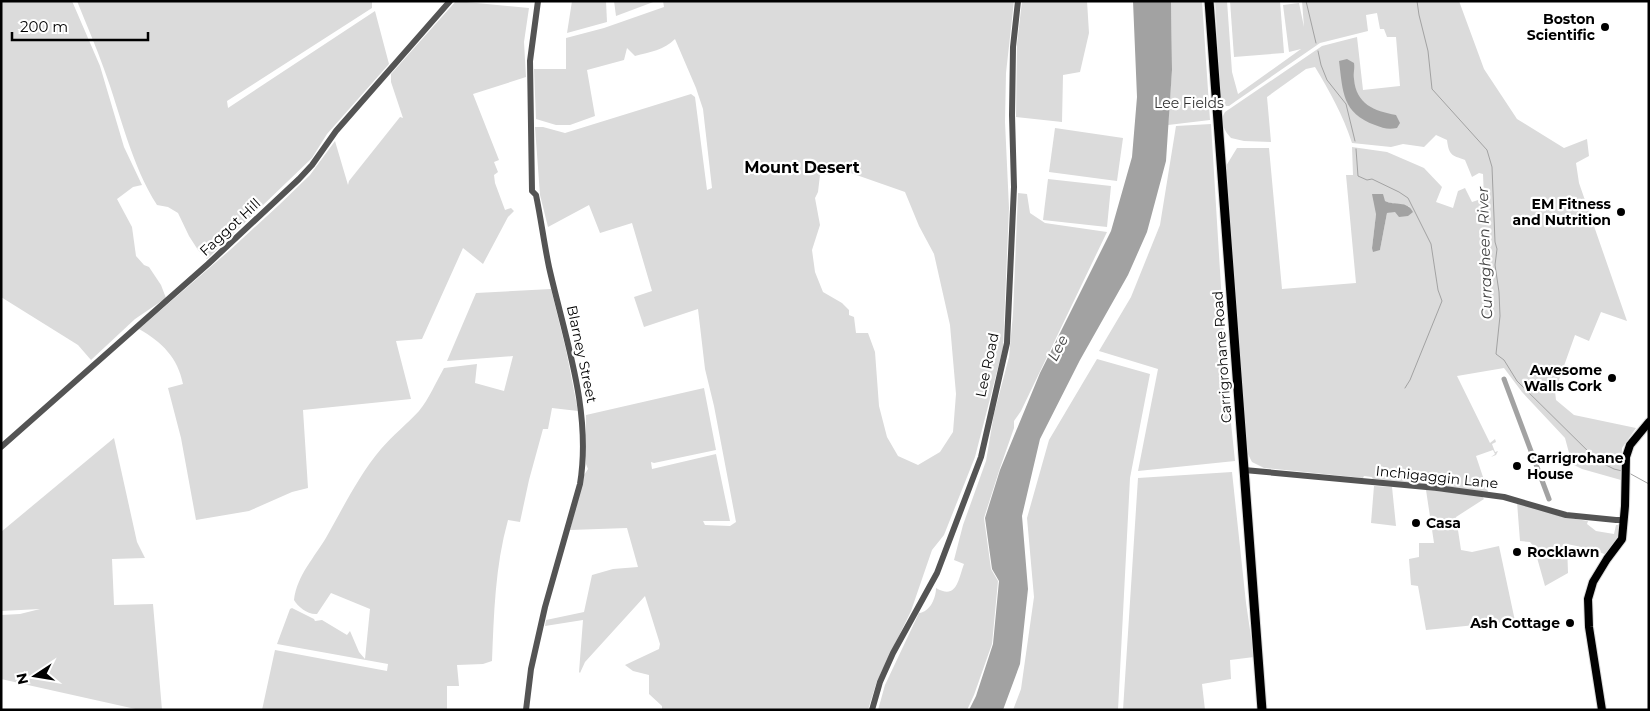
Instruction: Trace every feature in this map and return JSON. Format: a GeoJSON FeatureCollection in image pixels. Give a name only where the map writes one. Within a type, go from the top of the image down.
{"type":"FeatureCollection","features":[{"type":"Feature","properties":{"kind":"highway","name":"Carrigrohane Road"},"geometry":{"type":"LineString","coordinates":[[1209,1],[1262,710]]}},
{"type":"Feature","properties":{"kind":"main road"},"geometry":{"type":"LineString","coordinates":[[1602,710],[1589,620],[1588,599],[1593,582],[1607,558],[1620,544],[1624,534],[1627,450],[1649,422]]}},
{"type":"Feature","properties":{"kind":"street","name":"Faggot Hill"},"geometry":{"type":"LineString","coordinates":[[1,447],[208,264],[299,180],[336,131],[450,1]]}},
{"type":"Feature","properties":{"kind":"street","name":"Blarney Street"},"geometry":{"type":"LineString","coordinates":[[526,710],[531,669],[545,607],[580,484],[583,458],[581,404],[549,265],[536,195],[532,191],[530,61],[538,1]]}},
{"type":"Feature","properties":{"kind":"street","name":"Lee Road"},"geometry":{"type":"LineString","coordinates":[[872,710],[880,682],[893,654],[937,573],[981,457],[1007,343],[1014,188],[1013,47],[1018,1]]}},
{"type":"Feature","properties":{"kind":"street","name":"Inchigaggin Lane"},"geometry":{"type":"LineString","coordinates":[[1244,470],[1437,488],[1498,496],[1519,500],[1566,515],[1624,520]]}},
{"type":"Feature","properties":{"kind":"green space"},"geometry":{"type":"Polygon","coordinates":[[[1,1],[72,1],[100,66],[124,147],[142,185],[133,187],[117,199],[132,227],[136,256],[144,265],[149,267],[161,285],[166,298],[135,319],[91,360],[78,345],[1,297],[1,1]]]}},
{"type":"Feature","properties":{"kind":"green space"},"geometry":{"type":"Polygon","coordinates":[[[77,1],[372,1],[372,8],[227,101],[228,108],[375,11],[389,64],[327,134],[312,158],[207,259],[198,250],[189,236],[178,213],[168,207],[157,205],[148,189],[133,156],[101,60],[77,1]]]}},
{"type":"Feature","properties":{"kind":"green space"},"geometry":{"type":"Polygon","coordinates":[[[456,1],[529,8],[524,42],[526,77],[473,94],[499,160],[494,162],[498,172],[494,175],[495,183],[505,210],[511,208],[514,211],[508,217],[483,264],[463,248],[422,339],[396,341],[411,399],[303,410],[308,488],[292,492],[249,511],[196,520],[181,438],[168,388],[183,384],[181,375],[173,359],[162,345],[139,329],[279,205],[310,175],[335,141],[348,185],[349,181],[400,117],[403,118],[391,82],[391,74],[456,1]]]}},
{"type":"Feature","properties":{"kind":"green space"},"geometry":{"type":"Polygon","coordinates":[[[572,1],[606,1],[607,22],[567,33],[572,1]]]}},
{"type":"Feature","properties":{"kind":"green space"},"geometry":{"type":"Polygon","coordinates":[[[614,1],[656,1],[616,16],[614,1]]]}},
{"type":"Feature","properties":{"kind":"green space"},"geometry":{"type":"Polygon","coordinates":[[[663,1],[1014,1],[1006,73],[1005,122],[1009,208],[1003,348],[975,457],[944,535],[932,550],[911,611],[877,681],[868,710],[662,710],[662,706],[649,694],[649,675],[633,671],[625,665],[659,649],[660,644],[645,596],[585,662],[580,673],[583,620],[545,626],[546,620],[584,612],[592,575],[613,569],[638,567],[627,528],[570,530],[584,475],[588,469],[586,464],[586,415],[704,388],[716,450],[654,463],[651,462],[652,469],[716,454],[730,521],[703,521],[705,525],[730,526],[736,522],[705,369],[698,309],[644,327],[634,297],[652,291],[632,223],[600,233],[589,205],[548,227],[540,195],[535,127],[543,127],[565,133],[691,94],[695,97],[707,190],[712,188],[703,109],[675,39],[661,48],[635,56],[627,48],[624,60],[587,70],[595,116],[570,125],[556,125],[536,119],[534,69],[566,69],[566,38],[604,28],[664,7],[663,1]],[[848,172],[820,175],[818,192],[815,198],[820,225],[812,250],[815,272],[823,292],[842,303],[849,310],[849,315],[854,317],[856,333],[868,333],[875,352],[879,406],[887,437],[898,456],[918,465],[940,452],[953,432],[956,394],[950,325],[934,254],[919,226],[905,192],[848,172]]]}},
{"type":"Feature","properties":{"kind":"green space"},"geometry":{"type":"Polygon","coordinates":[[[1022,1],[1087,1],[1089,33],[1080,72],[1063,75],[1062,122],[1016,117],[1017,44],[1022,1]]]}},
{"type":"Feature","properties":{"kind":"green space","name":"Lee Fields"},"geometry":{"type":"Polygon","coordinates":[[[1171,1],[1202,1],[1210,120],[1168,125],[1172,70],[1171,1]]]}},
{"type":"Feature","properties":{"kind":"green space"},"geometry":{"type":"Polygon","coordinates":[[[1215,1],[1227,1],[1232,72],[1238,94],[1301,49],[1289,52],[1283,5],[1299,3],[1304,27],[1302,1],[1459,1],[1484,69],[1517,119],[1564,148],[1587,139],[1589,156],[1576,163],[1579,183],[1627,321],[1601,312],[1589,341],[1575,335],[1555,391],[1556,400],[1574,415],[1636,428],[1622,448],[1621,480],[1582,469],[1572,464],[1565,438],[1522,392],[1504,368],[1457,376],[1490,443],[1495,439],[1496,442],[1492,444],[1495,452],[1498,451],[1496,455],[1491,457],[1495,454],[1493,450],[1476,456],[1488,492],[1373,480],[1372,477],[1364,476],[1363,478],[1264,468],[1252,462],[1247,452],[1226,166],[1237,148],[1269,148],[1282,289],[1356,283],[1346,175],[1353,175],[1352,147],[1387,152],[1424,168],[1442,187],[1436,202],[1453,208],[1458,191],[1465,188],[1472,202],[1484,198],[1483,174],[1479,173],[1472,177],[1465,160],[1452,154],[1447,140],[1436,135],[1424,147],[1403,144],[1391,147],[1352,143],[1336,104],[1315,67],[1306,69],[1267,97],[1271,142],[1244,141],[1231,138],[1226,132],[1222,122],[1225,112],[1322,46],[1357,37],[1363,90],[1400,86],[1396,37],[1387,37],[1384,29],[1380,29],[1377,13],[1366,15],[1368,31],[1320,43],[1229,106],[1222,106],[1215,1]],[[1385,201],[1376,214],[1372,248],[1380,250],[1387,213],[1410,207],[1385,201]]]}},
{"type":"Feature","properties":{"kind":"green space"},"geometry":{"type":"Polygon","coordinates":[[[1230,1],[1280,1],[1284,53],[1234,57],[1230,1]]]}},
{"type":"Feature","properties":{"kind":"green space"},"geometry":{"type":"Polygon","coordinates":[[[1211,124],[1227,385],[1235,461],[1138,471],[1158,369],[1099,351],[1131,297],[1160,225],[1176,126],[1211,124]]]}},
{"type":"Feature","properties":{"kind":"green space"},"geometry":{"type":"Polygon","coordinates":[[[1055,128],[1123,138],[1117,181],[1049,172],[1055,128]]]}},
{"type":"Feature","properties":{"kind":"green space"},"geometry":{"type":"Polygon","coordinates":[[[1048,179],[1111,186],[1107,227],[1043,220],[1048,179]]]}},
{"type":"Feature","properties":{"kind":"green space"},"geometry":{"type":"Polygon","coordinates":[[[1018,193],[1027,194],[1030,213],[1045,223],[1107,232],[1021,411],[1014,421],[1014,428],[984,518],[991,569],[998,581],[992,644],[967,710],[878,710],[885,685],[919,613],[926,610],[932,604],[936,588],[948,592],[953,590],[964,564],[954,560],[963,525],[986,461],[994,414],[1009,357],[1013,314],[1018,193]]]}},
{"type":"Feature","properties":{"kind":"green space"},"geometry":{"type":"Polygon","coordinates":[[[551,289],[578,411],[552,408],[548,429],[543,429],[520,522],[508,520],[500,555],[492,661],[483,664],[457,665],[459,686],[447,686],[447,710],[262,710],[275,650],[387,671],[388,664],[277,644],[292,608],[315,621],[322,620],[347,635],[350,631],[359,652],[365,659],[370,609],[331,593],[317,614],[307,612],[294,600],[299,582],[366,469],[386,444],[419,411],[444,368],[477,364],[475,383],[504,391],[513,356],[447,361],[476,293],[551,289]]]}},
{"type":"Feature","properties":{"kind":"green space"},"geometry":{"type":"Polygon","coordinates":[[[1097,359],[1150,374],[1130,478],[1118,710],[1013,710],[1021,689],[1034,597],[1027,518],[1049,440],[1097,359]]]}},
{"type":"Feature","properties":{"kind":"green space"},"geometry":{"type":"Polygon","coordinates":[[[114,438],[137,542],[145,558],[112,559],[114,605],[153,604],[162,710],[140,710],[1,679],[1,615],[20,614],[40,609],[1,611],[1,532],[114,438]]]}},
{"type":"Feature","properties":{"kind":"green space"},"geometry":{"type":"Polygon","coordinates":[[[1232,472],[1246,603],[1254,657],[1230,660],[1231,679],[1202,684],[1205,710],[1123,710],[1138,478],[1232,472]]]}},
{"type":"Feature","properties":{"kind":"green space"},"geometry":{"type":"Polygon","coordinates":[[[1374,486],[1392,487],[1396,526],[1371,523],[1374,486]]]}},
{"type":"Feature","properties":{"kind":"green space"},"geometry":{"type":"Polygon","coordinates":[[[1426,490],[1481,495],[1484,499],[1456,517],[1461,550],[1472,552],[1499,546],[1515,621],[1426,630],[1418,586],[1411,585],[1409,559],[1419,557],[1419,543],[1434,543],[1426,490]]]}},
{"type":"Feature","properties":{"kind":"green space"},"geometry":{"type":"Polygon","coordinates":[[[1517,502],[1563,517],[1588,521],[1587,524],[1596,531],[1614,534],[1616,525],[1620,525],[1619,538],[1607,555],[1591,549],[1567,544],[1568,573],[1545,586],[1534,547],[1530,542],[1520,541],[1517,502]]]}},
{"type":"Feature","properties":{"kind":"water","name":"Lee"},"geometry":{"type":"Polygon","coordinates":[[[1133,1],[1171,1],[1172,70],[1166,161],[1147,232],[1128,275],[1080,360],[1040,439],[1022,516],[1028,589],[1020,664],[1003,710],[969,710],[976,696],[993,644],[999,581],[992,569],[985,518],[1000,470],[1040,373],[1111,231],[1132,157],[1137,97],[1133,1]]]}},
{"type":"Feature","properties":{"kind":"water"},"geometry":{"type":"Polygon","coordinates":[[[1347,59],[1354,63],[1355,88],[1358,95],[1368,105],[1380,111],[1396,115],[1400,123],[1397,128],[1391,129],[1375,125],[1364,120],[1350,108],[1343,92],[1339,61],[1347,59]]]}},
{"type":"Feature","properties":{"kind":"water"},"geometry":{"type":"Polygon","coordinates":[[[1372,194],[1383,194],[1385,201],[1408,206],[1413,212],[1408,216],[1399,217],[1395,212],[1387,213],[1380,250],[1373,252],[1376,214],[1372,194]]]}},
{"type":"Feature","properties":{"kind":"waterway"},"geometry":{"type":"LineString","coordinates":[[1306,1],[1316,43]]}},
{"type":"Feature","properties":{"kind":"waterway","name":"Curragheen River"},"geometry":{"type":"LineString","coordinates":[[1417,1],[1428,51],[1432,89],[1487,150],[1492,167],[1495,242],[1497,249],[1495,265],[1500,316],[1496,354],[1504,360],[1517,381],[1598,461],[1622,471]]}},
{"type":"Feature","properties":{"kind":"waterway"},"geometry":{"type":"LineString","coordinates":[[1318,51],[1327,80],[1346,104],[1355,141]]}},
{"type":"Feature","properties":{"kind":"waterway"},"geometry":{"type":"LineString","coordinates":[[1356,149],[1358,176],[1367,180],[1372,179],[1408,198],[1431,244],[1438,290],[1442,301],[1405,388]]}},
{"type":"Feature","properties":{"kind":"waterway"},"geometry":{"type":"LineString","coordinates":[[1504,379],[1549,499]]}},
{"type":"Feature","properties":{"kind":"waterway","name":"Curragheen River"},"geometry":{"type":"LineString","coordinates":[[1629,473],[1649,484]]}},
{"type":"Feature","properties":{"kind":"place","name":"Boston Scientific"},"geometry":{"type":"Point","coordinates":[1605,27]}},
{"type":"Feature","properties":{"kind":"place","name":"EM Fitness and Nutrition"},"geometry":{"type":"Point","coordinates":[1621,212]}},
{"type":"Feature","properties":{"kind":"place","name":"Awesome Walls Cork"},"geometry":{"type":"Point","coordinates":[1612,378]}},
{"type":"Feature","properties":{"kind":"place","name":"Carrigrohane House"},"geometry":{"type":"Point","coordinates":[1517,466]}},
{"type":"Feature","properties":{"kind":"place","name":"Casa"},"geometry":{"type":"Point","coordinates":[1416,523]}},
{"type":"Feature","properties":{"kind":"place","name":"Rocklawn"},"geometry":{"type":"Point","coordinates":[1517,552]}},
{"type":"Feature","properties":{"kind":"place","name":"Ash Cottage"},"geometry":{"type":"Point","coordinates":[1570,623]}},
{"type":"Feature","properties":{"kind":"district","name":"Mount Desert"},"geometry":{"type":"Point","coordinates":[802,167]}}]}
